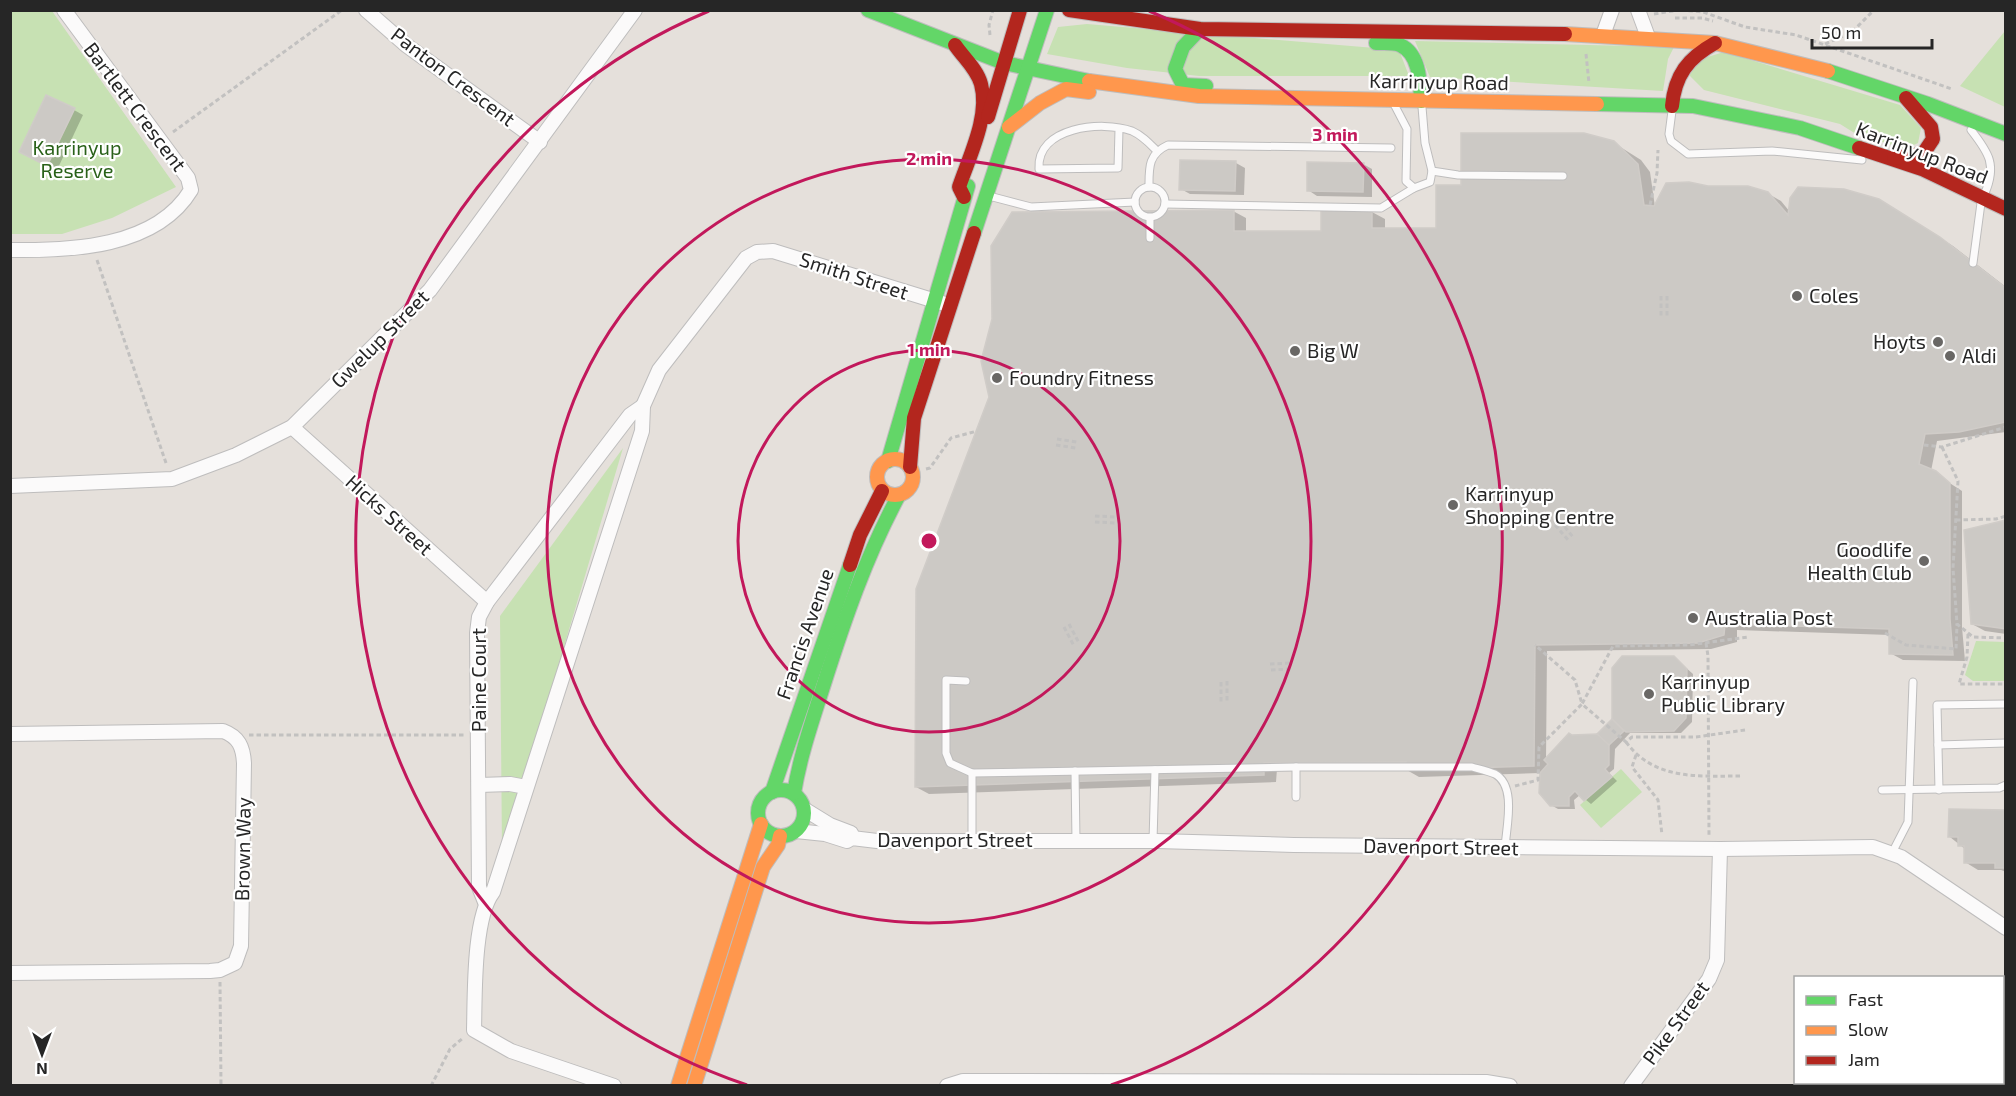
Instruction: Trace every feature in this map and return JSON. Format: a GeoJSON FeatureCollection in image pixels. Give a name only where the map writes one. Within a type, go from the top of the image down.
{"type":"FeatureCollection","features":[{"type":"Feature","properties":{"kind":"main road","name":"Karrinyup Road"},"geometry":{"type":"LineString","coordinates":[[868,10],[1004,63],[1110,86],[1199,96],[1393,102],[1693,106],[1800,128],[1922,169],[2006,209]]}},
{"type":"Feature","properties":{"kind":"main road","name":"Francis Avenue"},"geometry":{"type":"LineString","coordinates":[[772,792],[860,535],[882,491],[877,474],[888,461],[1020,10]]}},
{"type":"Feature","properties":{"kind":"main road","name":"Francis Avenue"},"geometry":{"type":"LineString","coordinates":[[794,794],[799,761],[862,574],[878,532],[899,495],[909,489],[914,418],[1047,10]]}},
{"type":"Feature","properties":{"kind":"main road"},"geometry":{"type":"LineString","coordinates":[[1069,10],[1200,29],[1603,35],[1715,43],[1816,67],[1961,116],[2006,134]]}},
{"type":"Feature","properties":{"kind":"main road"},"geometry":{"type":"LineString","coordinates":[[1009,127],[1040,104],[1066,89],[1172,103],[1229,106],[1242,97],[1230,88],[1183,85],[1179,80],[1176,58],[1181,46],[1200,29]]}},
{"type":"Feature","properties":{"kind":"main road"},"geometry":{"type":"LineString","coordinates":[[1301,32],[1314,41],[1400,44],[1411,54],[1419,72],[1421,101]]}},
{"type":"Feature","properties":{"kind":"main road"},"geometry":{"type":"LineString","coordinates":[[1672,106],[1674,86],[1683,66],[1695,53],[1715,43]]}},
{"type":"Feature","properties":{"kind":"main road"},"geometry":{"type":"LineString","coordinates":[[954,44],[975,72],[982,96],[981,110],[959,187],[964,197]]}},
{"type":"Feature","properties":{"kind":"main road"},"geometry":{"type":"LineString","coordinates":[[1878,155],[1899,158],[1914,156],[1923,154],[1932,144],[1931,127],[1906,98]]}},
{"type":"Feature","properties":{"kind":"main road"},"geometry":{"type":"LineString","coordinates":[[888,461],[900,460],[911,469]]}},
{"type":"Feature","properties":{"kind":"main road"},"geometry":{"type":"LineString","coordinates":[[882,491],[899,495]]}},
{"type":"Feature","properties":{"kind":"main road"},"geometry":{"type":"LineString","coordinates":[[787,790],[794,794],[804,809],[803,821],[796,831],[780,836],[766,831],[761,825],[758,810],[765,796],[772,792],[787,790]]}},
{"type":"Feature","properties":{"kind":"main road"},"geometry":{"type":"LineString","coordinates":[[678,1086],[761,825]]}},
{"type":"Feature","properties":{"kind":"main road"},"geometry":{"type":"LineString","coordinates":[[694,1086],[763,867],[778,845],[780,836]]}},
{"type":"Feature","properties":{"kind":"street","name":"Bartlett Crescent"},"geometry":{"type":"LineString","coordinates":[[10,250],[63,251],[93,247],[132,235],[160,220],[188,196],[191,190],[188,178],[64,10]]}},
{"type":"Feature","properties":{"kind":"street","name":"Panton Crescent"},"geometry":{"type":"LineString","coordinates":[[366,10],[406,45],[540,142]]}},
{"type":"Feature","properties":{"kind":"street","name":"Gwelup Street"},"geometry":{"type":"LineString","coordinates":[[10,486],[172,480],[236,455],[292,427],[430,290],[635,10]]}},
{"type":"Feature","properties":{"kind":"street"},"geometry":{"type":"LineString","coordinates":[[1603,35],[1612,10]]}},
{"type":"Feature","properties":{"kind":"street"},"geometry":{"type":"LineString","coordinates":[[1639,13],[1648,37]]}},
{"type":"Feature","properties":{"kind":"street","name":"Smith Street"},"geometry":{"type":"LineString","coordinates":[[757,252],[789,255],[950,306]]}},
{"type":"Feature","properties":{"kind":"street","name":"Paine Court"},"geometry":{"type":"LineString","coordinates":[[485,902],[493,892],[642,431],[642,406],[659,369],[746,258],[757,252]]}},
{"type":"Feature","properties":{"kind":"street","name":"Paine Court"},"geometry":{"type":"LineString","coordinates":[[474,1030],[478,950],[485,902],[479,887],[477,633],[479,617],[487,602],[630,415],[642,406]]}},
{"type":"Feature","properties":{"kind":"street","name":"Hicks Street"},"geometry":{"type":"LineString","coordinates":[[292,427],[487,602]]}},
{"type":"Feature","properties":{"kind":"street"},"geometry":{"type":"LineString","coordinates":[[10,734],[223,731],[234,735]]}},
{"type":"Feature","properties":{"kind":"street","name":"Brown Way"},"geometry":{"type":"LineString","coordinates":[[220,970],[235,963],[241,946],[244,763],[239,742],[234,735]]}},
{"type":"Feature","properties":{"kind":"street"},"geometry":{"type":"LineString","coordinates":[[479,785],[510,784],[526,787]]}},
{"type":"Feature","properties":{"kind":"street","name":"Davenport Street"},"geometry":{"type":"LineString","coordinates":[[804,809],[830,825],[851,833],[852,838]]}},
{"type":"Feature","properties":{"kind":"street","name":"Davenport Street"},"geometry":{"type":"LineString","coordinates":[[796,831],[825,834],[847,841],[852,838],[972,841],[1153,841],[1505,848],[1720,849],[1859,846],[1892,853],[2006,928]]}},
{"type":"Feature","properties":{"kind":"street","name":"Pike Street"},"geometry":{"type":"LineString","coordinates":[[1630,1086],[1709,979],[1717,960],[1720,849]]}},
{"type":"Feature","properties":{"kind":"street"},"geometry":{"type":"LineString","coordinates":[[10,973],[220,970]]}},
{"type":"Feature","properties":{"kind":"street"},"geometry":{"type":"LineString","coordinates":[[474,1030],[511,1051],[614,1086]]}},
{"type":"Feature","properties":{"kind":"street"},"geometry":{"type":"LineString","coordinates":[[947,1086],[963,1081],[1026,1081],[1486,1082],[1510,1086]]}},
{"type":"Feature","properties":{"kind":"lane"},"geometry":{"type":"LineString","coordinates":[[1165,204],[1381,208],[1414,188],[1430,182],[1432,171],[1425,143],[1425,120],[1421,101]]}},
{"type":"Feature","properties":{"kind":"lane"},"geometry":{"type":"LineString","coordinates":[[1393,102],[1407,129],[1408,156],[1405,173],[1406,181],[1414,188]]}},
{"type":"Feature","properties":{"kind":"lane"},"geometry":{"type":"LineString","coordinates":[[1672,106],[1669,134],[1671,141],[1688,154],[1772,152],[1864,160],[1878,155]]}},
{"type":"Feature","properties":{"kind":"lane"},"geometry":{"type":"LineString","coordinates":[[1961,116],[1989,156],[1992,173],[1979,208],[1973,263]]}},
{"type":"Feature","properties":{"kind":"lane"},"geometry":{"type":"LineString","coordinates":[[1119,129],[1118,168],[1039,170],[1043,152],[1051,140],[1084,127],[1119,129],[1146,139],[1157,152]]}},
{"type":"Feature","properties":{"kind":"lane"},"geometry":{"type":"LineString","coordinates":[[1149,187],[1149,165],[1157,152],[1168,145],[1391,148]]}},
{"type":"Feature","properties":{"kind":"lane"},"geometry":{"type":"LineString","coordinates":[[1432,171],[1458,175],[1563,176]]}},
{"type":"Feature","properties":{"kind":"lane"},"geometry":{"type":"LineString","coordinates":[[1149,187],[1162,192],[1165,204],[1159,215],[1150,218],[1140,214],[1135,202],[1140,191],[1149,187]]}},
{"type":"Feature","properties":{"kind":"lane"},"geometry":{"type":"LineString","coordinates":[[986,194],[1030,207],[1135,202]]}},
{"type":"Feature","properties":{"kind":"lane"},"geometry":{"type":"LineString","coordinates":[[1150,218],[1150,238]]}},
{"type":"Feature","properties":{"kind":"lane"},"geometry":{"type":"LineString","coordinates":[[966,681],[946,680],[946,753],[950,763],[972,773],[1296,767],[1472,767],[1494,774],[1506,789],[1505,848]]}},
{"type":"Feature","properties":{"kind":"lane"},"geometry":{"type":"LineString","coordinates":[[1892,853],[1908,822],[1912,682]]}},
{"type":"Feature","properties":{"kind":"lane"},"geometry":{"type":"LineString","coordinates":[[1939,789],[1937,705],[2006,704]]}},
{"type":"Feature","properties":{"kind":"lane"},"geometry":{"type":"LineString","coordinates":[[1938,745],[2006,743]]}},
{"type":"Feature","properties":{"kind":"lane"},"geometry":{"type":"LineString","coordinates":[[1296,767],[1296,797]]}},
{"type":"Feature","properties":{"kind":"lane"},"geometry":{"type":"LineString","coordinates":[[1153,841],[1155,770]]}},
{"type":"Feature","properties":{"kind":"lane"},"geometry":{"type":"LineString","coordinates":[[1075,771],[1076,841]]}},
{"type":"Feature","properties":{"kind":"lane"},"geometry":{"type":"LineString","coordinates":[[972,773],[972,841]]}},
{"type":"Feature","properties":{"kind":"lane"},"geometry":{"type":"LineString","coordinates":[[1882,790],[1999,788],[2006,785]]}},
{"type":"Feature","properties":{"kind":"path"},"geometry":{"type":"LineString","coordinates":[[159,141],[342,10]]}},
{"type":"Feature","properties":{"kind":"path"},"geometry":{"type":"LineString","coordinates":[[1639,13],[1679,10]]}},
{"type":"Feature","properties":{"kind":"path"},"geometry":{"type":"LineString","coordinates":[[1823,44],[1840,40],[1852,32],[1874,10]]}},
{"type":"Feature","properties":{"kind":"path"},"geometry":{"type":"LineString","coordinates":[[1585,35],[1590,103]]}},
{"type":"Feature","properties":{"kind":"path"},"geometry":{"type":"LineString","coordinates":[[1650,205],[1657,173],[1658,150]]}},
{"type":"Feature","properties":{"kind":"path"},"geometry":{"type":"LineString","coordinates":[[93,247],[172,480]]}},
{"type":"Feature","properties":{"kind":"path"},"geometry":{"type":"LineString","coordinates":[[1661,296],[1661,316]]}},
{"type":"Feature","properties":{"kind":"path"},"geometry":{"type":"LineString","coordinates":[[1667,296],[1667,316]]}},
{"type":"Feature","properties":{"kind":"path"},"geometry":{"type":"LineString","coordinates":[[1924,444],[1942,447],[2006,427]]}},
{"type":"Feature","properties":{"kind":"path"},"geometry":{"type":"LineString","coordinates":[[911,469],[930,468],[951,438],[977,431]]}},
{"type":"Feature","properties":{"kind":"path"},"geometry":{"type":"LineString","coordinates":[[1057,439],[1077,442]]}},
{"type":"Feature","properties":{"kind":"path"},"geometry":{"type":"LineString","coordinates":[[1056,445],[1076,448]]}},
{"type":"Feature","properties":{"kind":"path"},"geometry":{"type":"LineString","coordinates":[[1885,633],[1906,645],[1956,649],[1957,624],[1953,568],[1958,481],[1942,447]]}},
{"type":"Feature","properties":{"kind":"path"},"geometry":{"type":"LineString","coordinates":[[1095,516],[1116,517]]}},
{"type":"Feature","properties":{"kind":"path"},"geometry":{"type":"LineString","coordinates":[[1956,520],[1996,519],[2006,516]]}},
{"type":"Feature","properties":{"kind":"path"},"geometry":{"type":"LineString","coordinates":[[1560,521],[1573,537]]}},
{"type":"Feature","properties":{"kind":"path"},"geometry":{"type":"LineString","coordinates":[[1095,522],[1116,523]]}},
{"type":"Feature","properties":{"kind":"path"},"geometry":{"type":"LineString","coordinates":[[1555,525],[1569,541]]}},
{"type":"Feature","properties":{"kind":"path"},"geometry":{"type":"LineString","coordinates":[[1069,624],[1079,643]]}},
{"type":"Feature","properties":{"kind":"path"},"geometry":{"type":"LineString","coordinates":[[1957,624],[1973,637],[2006,638]]}},
{"type":"Feature","properties":{"kind":"path"},"geometry":{"type":"LineString","coordinates":[[1064,627],[1074,646]]}},
{"type":"Feature","properties":{"kind":"path"},"geometry":{"type":"LineString","coordinates":[[1968,633],[1967,657],[1959,684],[2006,684]]}},
{"type":"Feature","properties":{"kind":"path"},"geometry":{"type":"LineString","coordinates":[[1506,789],[1538,780],[1539,747],[1582,704],[1613,646],[1706,643],[1748,637]]}},
{"type":"Feature","properties":{"kind":"path"},"geometry":{"type":"LineString","coordinates":[[1706,643],[1709,836]]}},
{"type":"Feature","properties":{"kind":"path"},"geometry":{"type":"LineString","coordinates":[[1535,645],[1575,680],[1582,704],[1626,742],[1636,755],[1658,769],[1709,776],[1743,776]]}},
{"type":"Feature","properties":{"kind":"path"},"geometry":{"type":"LineString","coordinates":[[1270,664],[1291,663]]}},
{"type":"Feature","properties":{"kind":"path"},"geometry":{"type":"LineString","coordinates":[[1271,670],[1292,669]]}},
{"type":"Feature","properties":{"kind":"path"},"geometry":{"type":"LineString","coordinates":[[1227,681],[1227,702]]}},
{"type":"Feature","properties":{"kind":"path"},"geometry":{"type":"LineString","coordinates":[[1221,682],[1221,702]]}},
{"type":"Feature","properties":{"kind":"path"},"geometry":{"type":"LineString","coordinates":[[1626,742],[1632,737],[1709,735],[1745,730]]}},
{"type":"Feature","properties":{"kind":"path"},"geometry":{"type":"LineString","coordinates":[[234,735],[478,735]]}},
{"type":"Feature","properties":{"kind":"path"},"geometry":{"type":"LineString","coordinates":[[1636,755],[1632,767],[1658,800],[1662,835]]}},
{"type":"Feature","properties":{"kind":"path"},"geometry":{"type":"LineString","coordinates":[[220,970],[220,1086]]}},
{"type":"Feature","properties":{"kind":"path"},"geometry":{"type":"LineString","coordinates":[[431,1086],[450,1049],[474,1030]]}},
{"type":"Feature","properties":{"kind":"green space","name":"Karrinyup Reserve"},"geometry":{"type":"Polygon","coordinates":[[[10,11],[52,11],[176,187],[112,218],[62,234],[11,234],[10,11]]]}},
{"type":"Feature","properties":{"kind":"green space"},"geometry":{"type":"Polygon","coordinates":[[[1087,24],[1399,50],[1409,76],[1199,76],[1127,68],[1047,54],[1058,27],[1087,24]]]}},
{"type":"Feature","properties":{"kind":"green space"},"geometry":{"type":"Polygon","coordinates":[[[2005,31],[2005,107],[1960,86],[2005,31]]]}},
{"type":"Feature","properties":{"kind":"green space"},"geometry":{"type":"Polygon","coordinates":[[[1415,41],[1674,47],[1668,59],[1663,91],[1430,77],[1415,41]]]}},
{"type":"Feature","properties":{"kind":"green space"},"geometry":{"type":"Polygon","coordinates":[[[1724,52],[1900,105],[1921,128],[1918,143],[1905,149],[1856,134],[1840,124],[1704,90],[1690,76],[1691,62],[1724,52]]]}},
{"type":"Feature","properties":{"kind":"green space"},"geometry":{"type":"Polygon","coordinates":[[[623,448],[502,855],[500,616],[623,448]]]}},
{"type":"Feature","properties":{"kind":"green space"},"geometry":{"type":"Polygon","coordinates":[[[1976,641],[2005,642],[2005,681],[1973,681],[1965,675],[1976,641]]]}},
{"type":"Feature","properties":{"kind":"green space"},"geometry":{"type":"Polygon","coordinates":[[[1621,769],[1642,792],[1601,828],[1580,805],[1621,769]]]}},
{"type":"Feature","properties":{"kind":"building"},"geometry":{"type":"Polygon","coordinates":[[[46,95],[75,108],[47,166],[19,152],[46,95]]]}},
{"type":"Feature","properties":{"kind":"building","name":"Karrinyup Shopping Centre"},"geometry":{"type":"Polygon","coordinates":[[[1461,133],[1584,133],[1614,141],[1638,164],[1644,205],[1654,206],[1666,183],[1689,182],[1708,186],[1748,186],[1768,192],[1788,215],[1790,198],[1798,187],[1844,189],[1879,199],[1940,237],[2006,288],[2006,422],[1959,432],[1925,434],[1919,464],[1936,471],[1950,483],[1950,619],[1953,655],[1889,654],[1889,629],[1725,624],[1724,635],[1698,643],[1535,645],[1534,766],[1405,770],[1406,762],[1264,763],[1264,775],[915,787],[916,589],[989,397],[981,361],[992,319],[991,246],[1012,212],[1234,210],[1234,231],[1321,231],[1321,210],[1372,210],[1372,228],[1436,228],[1436,185],[1461,185],[1461,133]]]}},
{"type":"Feature","properties":{"kind":"building"},"geometry":{"type":"Polygon","coordinates":[[[1180,160],[1236,161],[1235,191],[1179,190],[1180,160]]]}},
{"type":"Feature","properties":{"kind":"building"},"geometry":{"type":"Polygon","coordinates":[[[1307,162],[1364,163],[1363,192],[1307,191],[1307,162]]]}},
{"type":"Feature","properties":{"kind":"building"},"geometry":{"type":"Polygon","coordinates":[[[2006,520],[2006,629],[1971,624],[1964,530],[2006,520]]]}},
{"type":"Feature","properties":{"kind":"building","name":"Karrinyup Public Library"},"geometry":{"type":"Polygon","coordinates":[[[1622,656],[1674,656],[1687,669],[1686,718],[1674,731],[1626,732],[1612,719],[1612,668],[1622,656]]]}},
{"type":"Feature","properties":{"kind":"building"},"geometry":{"type":"Polygon","coordinates":[[[1612,719],[1624,731],[1609,745],[1597,734],[1612,719]]]}},
{"type":"Feature","properties":{"kind":"building"},"geometry":{"type":"Polygon","coordinates":[[[1569,733],[1572,735],[1597,734],[1609,745],[1609,765],[1605,769],[1612,777],[1584,801],[1575,791],[1569,797],[1569,806],[1550,806],[1539,793],[1540,773],[1548,764],[1544,760],[1569,733]]]}},
{"type":"Feature","properties":{"kind":"building"},"geometry":{"type":"Polygon","coordinates":[[[1949,809],[2006,810],[2006,868],[1995,868],[1995,863],[1964,863],[1964,846],[1958,846],[1958,837],[1948,837],[1949,809]]]}},
{"type":"Feature","properties":{"kind":"traffic: fast"},"geometry":{"type":"LineString","coordinates":[[868,10],[1004,63],[1089,81]]}},
{"type":"Feature","properties":{"kind":"traffic: fast"},"geometry":{"type":"LineString","coordinates":[[974,233],[1047,10]]}},
{"type":"Feature","properties":{"kind":"traffic: fast"},"geometry":{"type":"LineString","coordinates":[[1200,29],[1183,47],[1175,69],[1183,85],[1206,86]]}},
{"type":"Feature","properties":{"kind":"traffic: fast"},"geometry":{"type":"LineString","coordinates":[[1376,43],[1397,44],[1407,49],[1412,55],[1418,69],[1421,101]]}},
{"type":"Feature","properties":{"kind":"traffic: fast"},"geometry":{"type":"LineString","coordinates":[[1828,71],[1928,104],[2006,134]]}},
{"type":"Feature","properties":{"kind":"traffic: fast"},"geometry":{"type":"LineString","coordinates":[[1597,104],[1693,106],[1800,128],[1859,148]]}},
{"type":"Feature","properties":{"kind":"traffic: fast"},"geometry":{"type":"LineString","coordinates":[[888,461],[968,186]]}},
{"type":"Feature","properties":{"kind":"traffic: fast"},"geometry":{"type":"LineString","coordinates":[[794,793],[807,739],[848,613],[876,541],[899,495]]}},
{"type":"Feature","properties":{"kind":"traffic: fast"},"geometry":{"type":"LineString","coordinates":[[772,792],[850,565]]}},
{"type":"Feature","properties":{"kind":"traffic: fast"},"geometry":{"type":"LineString","coordinates":[[781,790],[797,797],[804,813],[797,829],[781,836],[765,829],[758,813],[765,797],[781,790]]}},
{"type":"Feature","properties":{"kind":"traffic: slow"},"geometry":{"type":"LineString","coordinates":[[1565,34],[1715,43],[1828,71]]}},
{"type":"Feature","properties":{"kind":"traffic: slow"},"geometry":{"type":"LineString","coordinates":[[1089,81],[1199,96],[1597,104]]}},
{"type":"Feature","properties":{"kind":"traffic: slow"},"geometry":{"type":"LineString","coordinates":[[1009,127],[1040,103],[1066,89],[1089,92]]}},
{"type":"Feature","properties":{"kind":"traffic: slow"},"geometry":{"type":"LineString","coordinates":[[895,459],[908,464],[913,477],[908,490],[895,495],[882,490],[877,477],[882,464],[895,459]]}},
{"type":"Feature","properties":{"kind":"traffic: slow"},"geometry":{"type":"LineString","coordinates":[[678,1086],[761,824]]}},
{"type":"Feature","properties":{"kind":"traffic: slow"},"geometry":{"type":"LineString","coordinates":[[694,1086],[763,867],[778,845],[780,836]]}},
{"type":"Feature","properties":{"kind":"traffic: jam"},"geometry":{"type":"LineString","coordinates":[[988,117],[1020,10]]}},
{"type":"Feature","properties":{"kind":"traffic: jam"},"geometry":{"type":"LineString","coordinates":[[1069,10],[1200,29],[1565,34]]}},
{"type":"Feature","properties":{"kind":"traffic: jam"},"geometry":{"type":"LineString","coordinates":[[1672,106],[1676,85],[1684,68],[1697,55],[1715,43]]}},
{"type":"Feature","properties":{"kind":"traffic: jam"},"geometry":{"type":"LineString","coordinates":[[955,45],[976,73],[983,96],[981,123],[959,187],[964,197]]}},
{"type":"Feature","properties":{"kind":"traffic: jam"},"geometry":{"type":"LineString","coordinates":[[1894,158],[1923,154],[1933,139],[1931,127],[1906,98]]}},
{"type":"Feature","properties":{"kind":"traffic: jam"},"geometry":{"type":"LineString","coordinates":[[1859,148],[1922,169],[2006,209]]}},
{"type":"Feature","properties":{"kind":"traffic: jam"},"geometry":{"type":"LineString","coordinates":[[910,467],[914,418],[974,233]]}},
{"type":"Feature","properties":{"kind":"traffic: jam"},"geometry":{"type":"LineString","coordinates":[[850,565],[860,535],[882,491]]}},
{"type":"Feature","properties":{"kind":"place","name":"Coles"},"geometry":{"type":"Point","coordinates":[1797,296]}},
{"type":"Feature","properties":{"kind":"place","name":"Hoyts"},"geometry":{"type":"Point","coordinates":[1938,342]}},
{"type":"Feature","properties":{"kind":"place","name":"Big W"},"geometry":{"type":"Point","coordinates":[1295,351]}},
{"type":"Feature","properties":{"kind":"place","name":"Aldi"},"geometry":{"type":"Point","coordinates":[1950,356]}},
{"type":"Feature","properties":{"kind":"place","name":"Foundry Fitness"},"geometry":{"type":"Point","coordinates":[997,378]}},
{"type":"Feature","properties":{"kind":"place","name":"Karrinyup Shopping Centre"},"geometry":{"type":"Point","coordinates":[1453,505]}},
{"type":"Feature","properties":{"kind":"place","name":"Goodlife Health Club"},"geometry":{"type":"Point","coordinates":[1924,561]}},
{"type":"Feature","properties":{"kind":"place","name":"Australia Post"},"geometry":{"type":"Point","coordinates":[1693,618]}},
{"type":"Feature","properties":{"kind":"place","name":"Karrinyup Public Library"},"geometry":{"type":"Point","coordinates":[1649,694]}}]}
